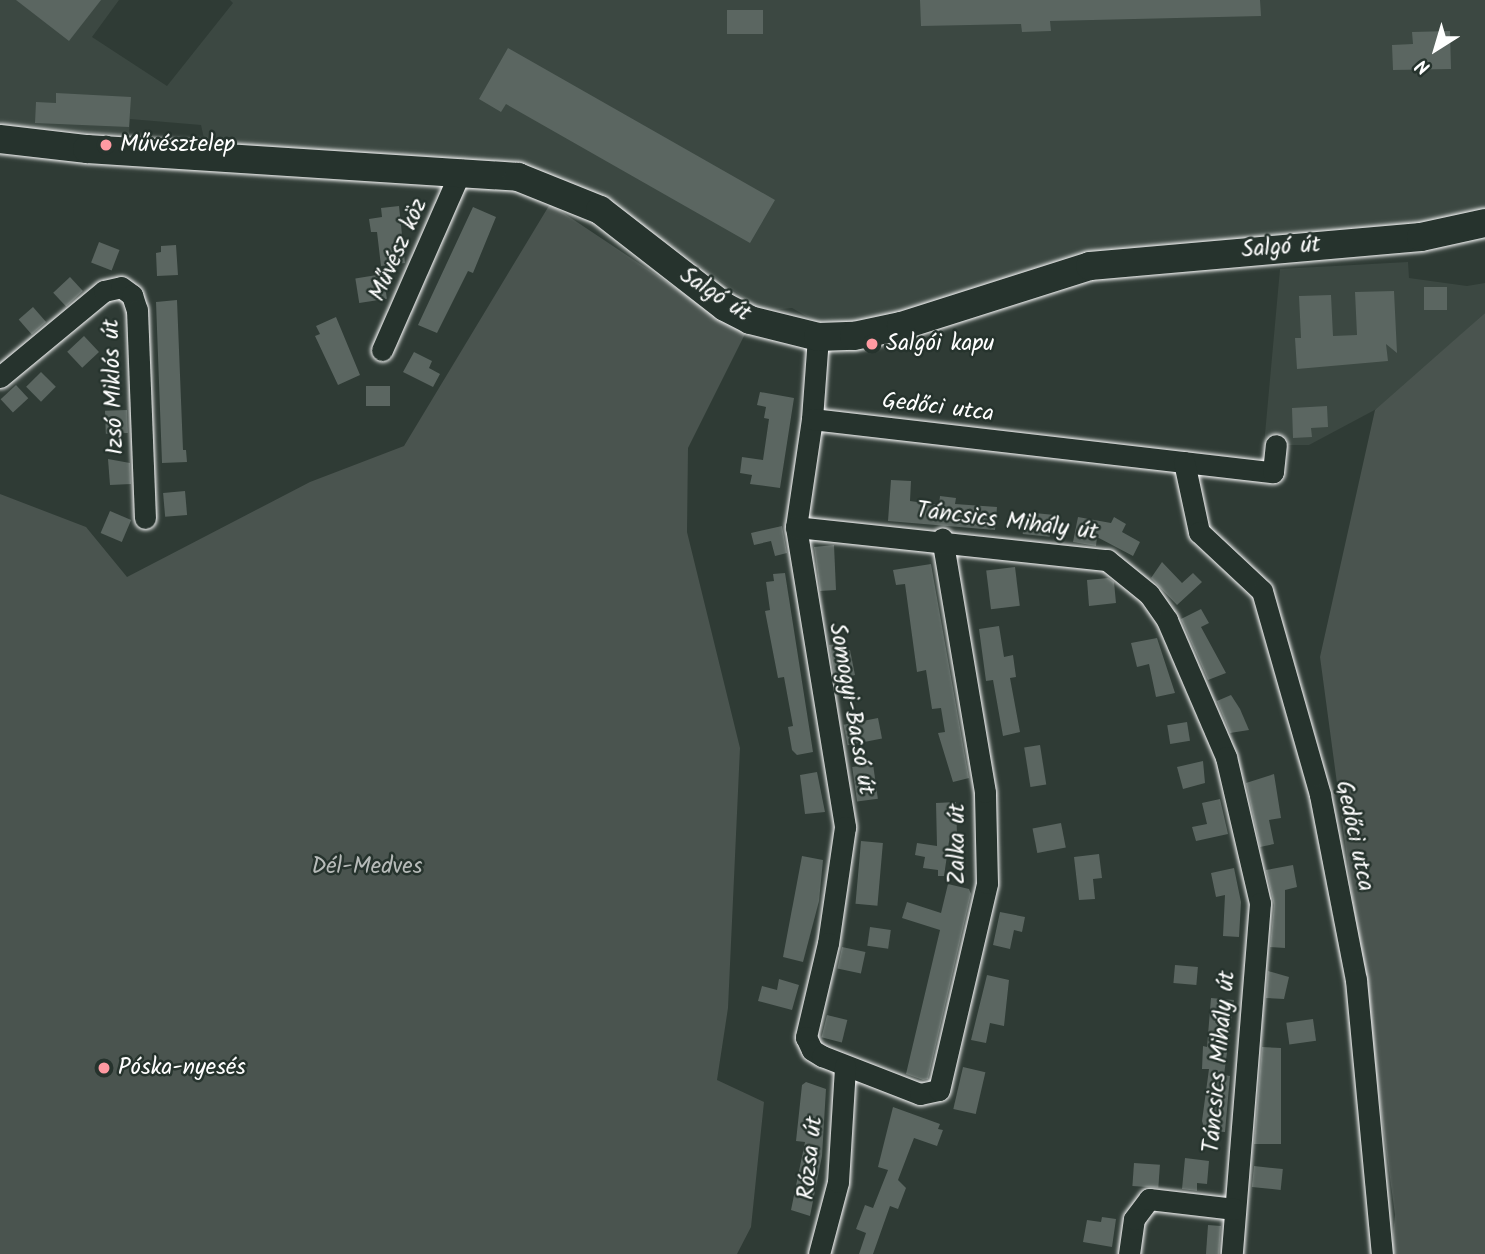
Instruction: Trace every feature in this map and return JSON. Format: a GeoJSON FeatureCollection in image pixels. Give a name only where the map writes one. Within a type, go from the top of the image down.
{"type":"FeatureCollection","features":[{"type":"Feature","properties":{"kind":"main road","name":"Salgó út"},"geometry":{"type":"LineString","coordinates":[[0,139],[87,149],[461,170],[518,177],[556,188],[600,210],[726,307],[750,320],[818,337],[854,336],[901,326],[1090,265],[1421,237],[1485,223]]}},
{"type":"Feature","properties":{"kind":"street","name":"Művész köz"},"geometry":{"type":"LineString","coordinates":[[382,350],[461,170]]}},
{"type":"Feature","properties":{"kind":"street","name":"Izsó Miklós út"},"geometry":{"type":"LineString","coordinates":[[0,377],[104,291],[121,287],[132,295],[137,310],[145,518]]}},
{"type":"Feature","properties":{"kind":"street","name":"Somogyi-Bacsó út"},"geometry":{"type":"LineString","coordinates":[[818,337],[812,419],[796,527],[845,827],[828,943],[807,1037],[812,1050],[845,1066]]}},
{"type":"Feature","properties":{"kind":"street","name":"Gedőci utca"},"geometry":{"type":"LineString","coordinates":[[812,419],[1273,472],[1276,445]]}},
{"type":"Feature","properties":{"kind":"street","name":"Gedőci utca"},"geometry":{"type":"LineString","coordinates":[[1184,462],[1199,532],[1262,591],[1320,794],[1356,980],[1382,1254]]}},
{"type":"Feature","properties":{"kind":"street","name":"Táncsics Mihály út"},"geometry":{"type":"LineString","coordinates":[[796,527],[942,539],[1107,560],[1149,594],[1167,620],[1226,757],[1260,903],[1232,1254]]}},
{"type":"Feature","properties":{"kind":"street","name":"Zalka út"},"geometry":{"type":"LineString","coordinates":[[845,1066],[920,1094],[939,1090],[987,883],[985,792],[942,539]]}},
{"type":"Feature","properties":{"kind":"street","name":"Rózsa út"},"geometry":{"type":"LineString","coordinates":[[819,1254],[838,1182],[845,1066]]}},
{"type":"Feature","properties":{"kind":"street"},"geometry":{"type":"LineString","coordinates":[[1129,1254],[1133,1219],[1149,1199],[1234,1209]]}},
{"type":"Feature","properties":{"kind":"shaded area"},"geometry":{"type":"Polygon","coordinates":[[[0,0],[119,0],[92,37],[167,86],[233,3],[230,0],[1485,0],[1485,218],[1179,247],[896,321],[820,324],[792,308],[763,311],[602,197],[526,167],[205,143],[201,125],[130,119],[129,135],[0,126],[0,0]]]}},
{"type":"Feature","properties":{"kind":"shaded area"},"geometry":{"type":"Polygon","coordinates":[[[1408,262],[1409,278],[1467,286],[1485,283],[1485,313],[1384,405],[1309,445],[1264,445],[1280,269],[1408,262]]]}},
{"type":"Feature","properties":{"kind":"green space","name":"Dél-Medves"},"geometry":{"type":"Polygon","coordinates":[[[550,204],[745,334],[688,448],[687,532],[740,748],[728,1008],[717,1080],[764,1102],[751,1227],[737,1254],[0,1254],[0,494],[86,527],[127,577],[310,482],[404,446],[550,204]]]}},
{"type":"Feature","properties":{"kind":"green space"},"geometry":{"type":"Polygon","coordinates":[[[1485,313],[1485,1254],[1391,1254],[1395,1215],[1320,657],[1375,410],[1485,313]]]}},
{"type":"Feature","properties":{"kind":"building"},"geometry":{"type":"Polygon","coordinates":[[[16,0],[101,0],[69,41],[16,0]]]}},
{"type":"Feature","properties":{"kind":"building"},"geometry":{"type":"Polygon","coordinates":[[[920,0],[1260,0],[1261,16],[1050,21],[1051,31],[1022,32],[1021,24],[921,26],[920,0]]]}},
{"type":"Feature","properties":{"kind":"building"},"geometry":{"type":"Polygon","coordinates":[[[727,10],[763,10],[763,34],[727,34],[727,10]]]}},
{"type":"Feature","properties":{"kind":"building"},"geometry":{"type":"Polygon","coordinates":[[[1450,31],[1451,69],[1393,70],[1392,45],[1413,44],[1412,32],[1450,31]]]}},
{"type":"Feature","properties":{"kind":"building"},"geometry":{"type":"Polygon","coordinates":[[[508,48],[775,200],[750,243],[506,104],[501,112],[479,99],[508,48]]]}},
{"type":"Feature","properties":{"kind":"building"},"geometry":{"type":"Polygon","coordinates":[[[56,93],[131,97],[129,127],[35,123],[36,102],[56,103],[56,93]]]}},
{"type":"Feature","properties":{"kind":"building"},"geometry":{"type":"Polygon","coordinates":[[[399,206],[405,263],[381,266],[377,232],[371,232],[369,219],[382,217],[381,208],[399,206]]]}},
{"type":"Feature","properties":{"kind":"building"},"geometry":{"type":"Polygon","coordinates":[[[473,207],[496,217],[473,273],[468,271],[437,333],[418,325],[473,207]]]}},
{"type":"Feature","properties":{"kind":"building"},"geometry":{"type":"Polygon","coordinates":[[[99,242],[120,250],[112,270],[91,263],[99,242]]]}},
{"type":"Feature","properties":{"kind":"building"},"geometry":{"type":"Polygon","coordinates":[[[176,245],[178,275],[157,276],[156,253],[161,252],[161,246],[176,245]]]}},
{"type":"Feature","properties":{"kind":"building"},"geometry":{"type":"Polygon","coordinates":[[[383,274],[387,299],[359,303],[355,278],[383,274]]]}},
{"type":"Feature","properties":{"kind":"building"},"geometry":{"type":"Polygon","coordinates":[[[70,277],[83,291],[66,307],[53,293],[70,277]]]}},
{"type":"Feature","properties":{"kind":"building"},"geometry":{"type":"Polygon","coordinates":[[[1424,287],[1447,287],[1447,310],[1424,310],[1424,287]]]}},
{"type":"Feature","properties":{"kind":"building"},"geometry":{"type":"Polygon","coordinates":[[[1394,291],[1397,353],[1386,344],[1388,361],[1297,369],[1295,338],[1301,338],[1299,296],[1331,295],[1333,336],[1357,335],[1355,292],[1394,291]]]}},
{"type":"Feature","properties":{"kind":"building"},"geometry":{"type":"Polygon","coordinates":[[[177,300],[183,450],[186,450],[187,462],[162,463],[156,302],[177,300]]]}},
{"type":"Feature","properties":{"kind":"building"},"geometry":{"type":"Polygon","coordinates":[[[33,307],[46,322],[32,335],[19,319],[33,307]]]}},
{"type":"Feature","properties":{"kind":"building"},"geometry":{"type":"Polygon","coordinates":[[[336,317],[360,375],[338,385],[315,336],[320,334],[316,326],[336,317]]]}},
{"type":"Feature","properties":{"kind":"building"},"geometry":{"type":"Polygon","coordinates":[[[84,336],[99,352],[82,368],[67,352],[84,336]]]}},
{"type":"Feature","properties":{"kind":"building"},"geometry":{"type":"Polygon","coordinates":[[[414,352],[432,361],[429,368],[440,374],[433,387],[403,372],[414,352]]]}},
{"type":"Feature","properties":{"kind":"building"},"geometry":{"type":"Polygon","coordinates":[[[41,372],[56,387],[41,402],[26,387],[41,372]]]}},
{"type":"Feature","properties":{"kind":"building"},"geometry":{"type":"Polygon","coordinates":[[[16,385],[28,398],[13,412],[1,399],[16,385]]]}},
{"type":"Feature","properties":{"kind":"building"},"geometry":{"type":"Polygon","coordinates":[[[366,386],[390,386],[390,406],[366,406],[366,386]]]}},
{"type":"Feature","properties":{"kind":"building"},"geometry":{"type":"Polygon","coordinates":[[[760,392],[794,398],[780,488],[750,484],[752,475],[740,473],[742,457],[763,460],[769,419],[764,418],[766,407],[757,405],[760,392]]]}},
{"type":"Feature","properties":{"kind":"building"},"geometry":{"type":"Polygon","coordinates":[[[1327,406],[1328,427],[1311,428],[1312,437],[1293,438],[1292,408],[1327,406]]]}},
{"type":"Feature","properties":{"kind":"building"},"geometry":{"type":"Polygon","coordinates":[[[127,410],[128,433],[106,434],[105,411],[127,410]]]}},
{"type":"Feature","properties":{"kind":"building"},"geometry":{"type":"Polygon","coordinates":[[[108,459],[130,463],[131,484],[110,485],[108,459]]]}},
{"type":"Feature","properties":{"kind":"building"},"geometry":{"type":"Polygon","coordinates":[[[891,480],[911,481],[910,501],[939,505],[940,496],[956,498],[955,504],[997,507],[995,530],[888,521],[891,480]]]}},
{"type":"Feature","properties":{"kind":"building"},"geometry":{"type":"Polygon","coordinates":[[[185,491],[187,515],[165,517],[163,493],[185,491]]]}},
{"type":"Feature","properties":{"kind":"building"},"geometry":{"type":"Polygon","coordinates":[[[110,511],[131,520],[122,542],[101,533],[110,511]]]}},
{"type":"Feature","properties":{"kind":"building"},"geometry":{"type":"Polygon","coordinates":[[[1025,512],[1052,515],[1050,537],[1023,534],[1025,512]]]}},
{"type":"Feature","properties":{"kind":"building"},"geometry":{"type":"Polygon","coordinates":[[[1078,517],[1111,523],[1114,517],[1126,524],[1122,532],[1140,542],[1133,556],[1097,537],[1096,546],[1073,542],[1078,517]]]}},
{"type":"Feature","properties":{"kind":"building"},"geometry":{"type":"Polygon","coordinates":[[[782,526],[787,553],[775,556],[771,541],[754,545],[751,533],[782,526]]]}},
{"type":"Feature","properties":{"kind":"building"},"geometry":{"type":"Polygon","coordinates":[[[834,545],[836,590],[820,591],[814,547],[834,545]]]}},
{"type":"Feature","properties":{"kind":"building"},"geometry":{"type":"Polygon","coordinates":[[[1162,562],[1182,583],[1193,573],[1202,582],[1177,605],[1151,578],[1162,562]]]}},
{"type":"Feature","properties":{"kind":"building"},"geometry":{"type":"Polygon","coordinates":[[[931,564],[969,778],[953,782],[938,733],[945,732],[941,708],[932,709],[926,670],[917,672],[905,584],[896,585],[893,570],[931,564]]]}},
{"type":"Feature","properties":{"kind":"building"},"geometry":{"type":"Polygon","coordinates":[[[1015,567],[1020,606],[991,609],[986,571],[1015,567]]]}},
{"type":"Feature","properties":{"kind":"building"},"geometry":{"type":"Polygon","coordinates":[[[785,573],[813,752],[797,755],[792,750],[788,727],[793,726],[784,677],[778,678],[765,611],[770,610],[766,582],[774,581],[773,574],[785,573]]]}},
{"type":"Feature","properties":{"kind":"building"},"geometry":{"type":"Polygon","coordinates":[[[1108,578],[1114,582],[1116,603],[1089,606],[1087,580],[1108,578]]]}},
{"type":"Feature","properties":{"kind":"building"},"geometry":{"type":"Polygon","coordinates":[[[1201,609],[1209,623],[1201,627],[1226,673],[1208,680],[1181,619],[1201,609]]]}},
{"type":"Feature","properties":{"kind":"building"},"geometry":{"type":"Polygon","coordinates":[[[999,626],[1004,657],[1013,655],[1016,677],[1010,678],[1020,732],[1003,736],[993,680],[986,681],[979,629],[999,626]]]}},
{"type":"Feature","properties":{"kind":"building"},"geometry":{"type":"Polygon","coordinates":[[[1157,638],[1175,693],[1156,697],[1149,664],[1137,667],[1131,643],[1157,638]]]}},
{"type":"Feature","properties":{"kind":"building"},"geometry":{"type":"Polygon","coordinates":[[[842,643],[844,651],[850,650],[855,675],[848,677],[849,684],[836,686],[829,645],[842,643]]]}},
{"type":"Feature","properties":{"kind":"building"},"geometry":{"type":"Polygon","coordinates":[[[1231,695],[1249,730],[1230,733],[1217,701],[1231,695]]]}},
{"type":"Feature","properties":{"kind":"building"},"geometry":{"type":"Polygon","coordinates":[[[878,718],[882,739],[848,745],[844,725],[878,718]]]}},
{"type":"Feature","properties":{"kind":"building"},"geometry":{"type":"Polygon","coordinates":[[[1187,722],[1190,741],[1170,744],[1167,725],[1187,722]]]}},
{"type":"Feature","properties":{"kind":"building"},"geometry":{"type":"Polygon","coordinates":[[[1040,745],[1046,785],[1030,787],[1024,748],[1040,745]]]}},
{"type":"Feature","properties":{"kind":"building"},"geometry":{"type":"Polygon","coordinates":[[[1203,761],[1205,783],[1183,789],[1177,767],[1203,761]]]}},
{"type":"Feature","properties":{"kind":"building"},"geometry":{"type":"Polygon","coordinates":[[[873,764],[878,799],[857,802],[852,767],[873,764]]]}},
{"type":"Feature","properties":{"kind":"building"},"geometry":{"type":"Polygon","coordinates":[[[817,772],[825,812],[805,814],[800,775],[817,772]]]}},
{"type":"Feature","properties":{"kind":"building"},"geometry":{"type":"Polygon","coordinates":[[[1274,774],[1281,818],[1269,820],[1274,844],[1260,847],[1246,783],[1274,774]]]}},
{"type":"Feature","properties":{"kind":"building"},"geometry":{"type":"Polygon","coordinates":[[[1220,799],[1228,834],[1196,841],[1192,827],[1207,824],[1202,803],[1220,799]]]}},
{"type":"Feature","properties":{"kind":"building"},"geometry":{"type":"Polygon","coordinates":[[[956,802],[957,835],[950,835],[944,876],[938,876],[938,870],[923,868],[925,857],[915,855],[917,843],[937,846],[936,803],[956,802]]]}},
{"type":"Feature","properties":{"kind":"building"},"geometry":{"type":"Polygon","coordinates":[[[1061,823],[1066,848],[1037,853],[1033,829],[1061,823]]]}},
{"type":"Feature","properties":{"kind":"building"},"geometry":{"type":"Polygon","coordinates":[[[861,841],[883,843],[877,906],[856,904],[861,841]]]}},
{"type":"Feature","properties":{"kind":"building"},"geometry":{"type":"Polygon","coordinates":[[[1099,854],[1102,878],[1093,879],[1095,899],[1079,900],[1074,857],[1099,854]]]}},
{"type":"Feature","properties":{"kind":"building"},"geometry":{"type":"Polygon","coordinates":[[[802,856],[823,860],[819,901],[803,962],[783,957],[802,856]]]}},
{"type":"Feature","properties":{"kind":"building"},"geometry":{"type":"Polygon","coordinates":[[[1293,865],[1297,887],[1285,890],[1285,948],[1270,947],[1274,905],[1266,870],[1293,865]]]}},
{"type":"Feature","properties":{"kind":"building"},"geometry":{"type":"Polygon","coordinates":[[[1234,868],[1241,902],[1239,937],[1223,936],[1225,895],[1216,897],[1211,873],[1234,868]]]}},
{"type":"Feature","properties":{"kind":"building"},"geometry":{"type":"Polygon","coordinates":[[[948,884],[969,889],[971,894],[928,1079],[923,1080],[906,1074],[940,930],[902,918],[907,902],[941,913],[948,884]]]}},
{"type":"Feature","properties":{"kind":"building"},"geometry":{"type":"Polygon","coordinates":[[[1000,912],[1025,917],[1022,932],[1014,930],[1010,949],[993,945],[1000,912]]]}},
{"type":"Feature","properties":{"kind":"building"},"geometry":{"type":"Polygon","coordinates":[[[870,927],[891,930],[888,949],[867,946],[870,927]]]}},
{"type":"Feature","properties":{"kind":"building"},"geometry":{"type":"Polygon","coordinates":[[[842,947],[865,952],[861,974],[837,969],[842,947]]]}},
{"type":"Feature","properties":{"kind":"building"},"geometry":{"type":"Polygon","coordinates":[[[1175,965],[1198,967],[1196,985],[1173,983],[1175,965]]]}},
{"type":"Feature","properties":{"kind":"building"},"geometry":{"type":"Polygon","coordinates":[[[1268,971],[1289,977],[1284,999],[1266,998],[1268,971]]]}},
{"type":"Feature","properties":{"kind":"building"},"geometry":{"type":"Polygon","coordinates":[[[987,975],[1009,980],[1004,1026],[990,1023],[986,1043],[971,1040],[987,975]]]}},
{"type":"Feature","properties":{"kind":"building"},"geometry":{"type":"Polygon","coordinates":[[[779,979],[799,985],[792,1010],[758,1001],[762,986],[777,990],[779,979]]]}},
{"type":"Feature","properties":{"kind":"building"},"geometry":{"type":"Polygon","coordinates":[[[1211,998],[1234,1000],[1224,1075],[1230,1076],[1225,1132],[1205,1131],[1202,1121],[1209,1069],[1202,1069],[1203,1046],[1207,1047],[1211,998]]]}},
{"type":"Feature","properties":{"kind":"building"},"geometry":{"type":"Polygon","coordinates":[[[827,1015],[847,1020],[842,1042],[821,1037],[827,1015]]]}},
{"type":"Feature","properties":{"kind":"building"},"geometry":{"type":"Polygon","coordinates":[[[1313,1019],[1316,1041],[1289,1045],[1286,1023],[1313,1019]]]}},
{"type":"Feature","properties":{"kind":"building"},"geometry":{"type":"Polygon","coordinates":[[[1262,1047],[1281,1048],[1281,1144],[1254,1144],[1262,1047]]]}},
{"type":"Feature","properties":{"kind":"building"},"geometry":{"type":"Polygon","coordinates":[[[963,1067],[985,1072],[976,1114],[953,1109],[963,1067]]]}},
{"type":"Feature","properties":{"kind":"building"},"geometry":{"type":"Polygon","coordinates":[[[806,1082],[826,1089],[822,1156],[810,1216],[791,1210],[805,1142],[796,1141],[802,1085],[806,1082]]]}},
{"type":"Feature","properties":{"kind":"building"},"geometry":{"type":"Polygon","coordinates":[[[893,1107],[940,1124],[938,1129],[943,1130],[937,1146],[914,1138],[898,1180],[906,1188],[898,1209],[890,1206],[873,1254],[859,1254],[866,1233],[856,1229],[865,1205],[873,1208],[888,1170],[878,1167],[893,1107]]]}},
{"type":"Feature","properties":{"kind":"building"},"geometry":{"type":"Polygon","coordinates":[[[1185,1158],[1209,1161],[1207,1184],[1197,1183],[1197,1191],[1182,1189],[1185,1158]]]}},
{"type":"Feature","properties":{"kind":"building"},"geometry":{"type":"Polygon","coordinates":[[[1134,1163],[1160,1165],[1158,1188],[1132,1186],[1134,1163]]]}},
{"type":"Feature","properties":{"kind":"building"},"geometry":{"type":"Polygon","coordinates":[[[1254,1166],[1283,1169],[1281,1190],[1252,1187],[1254,1166]]]}},
{"type":"Feature","properties":{"kind":"building"},"geometry":{"type":"Polygon","coordinates":[[[1102,1217],[1116,1219],[1112,1247],[1083,1242],[1087,1220],[1101,1222],[1102,1217]]]}},
{"type":"Feature","properties":{"kind":"building"},"geometry":{"type":"Polygon","coordinates":[[[1208,1225],[1221,1226],[1219,1254],[1206,1254],[1208,1225]]]}},
{"type":"Feature","properties":{"kind":"place","name":"Művésztelep"},"geometry":{"type":"Point","coordinates":[106,145]}},
{"type":"Feature","properties":{"kind":"place","name":"Salgói kapu"},"geometry":{"type":"Point","coordinates":[872,344]}},
{"type":"Feature","properties":{"kind":"place","name":"Póska-nyesés"},"geometry":{"type":"Point","coordinates":[104,1068]}}]}
